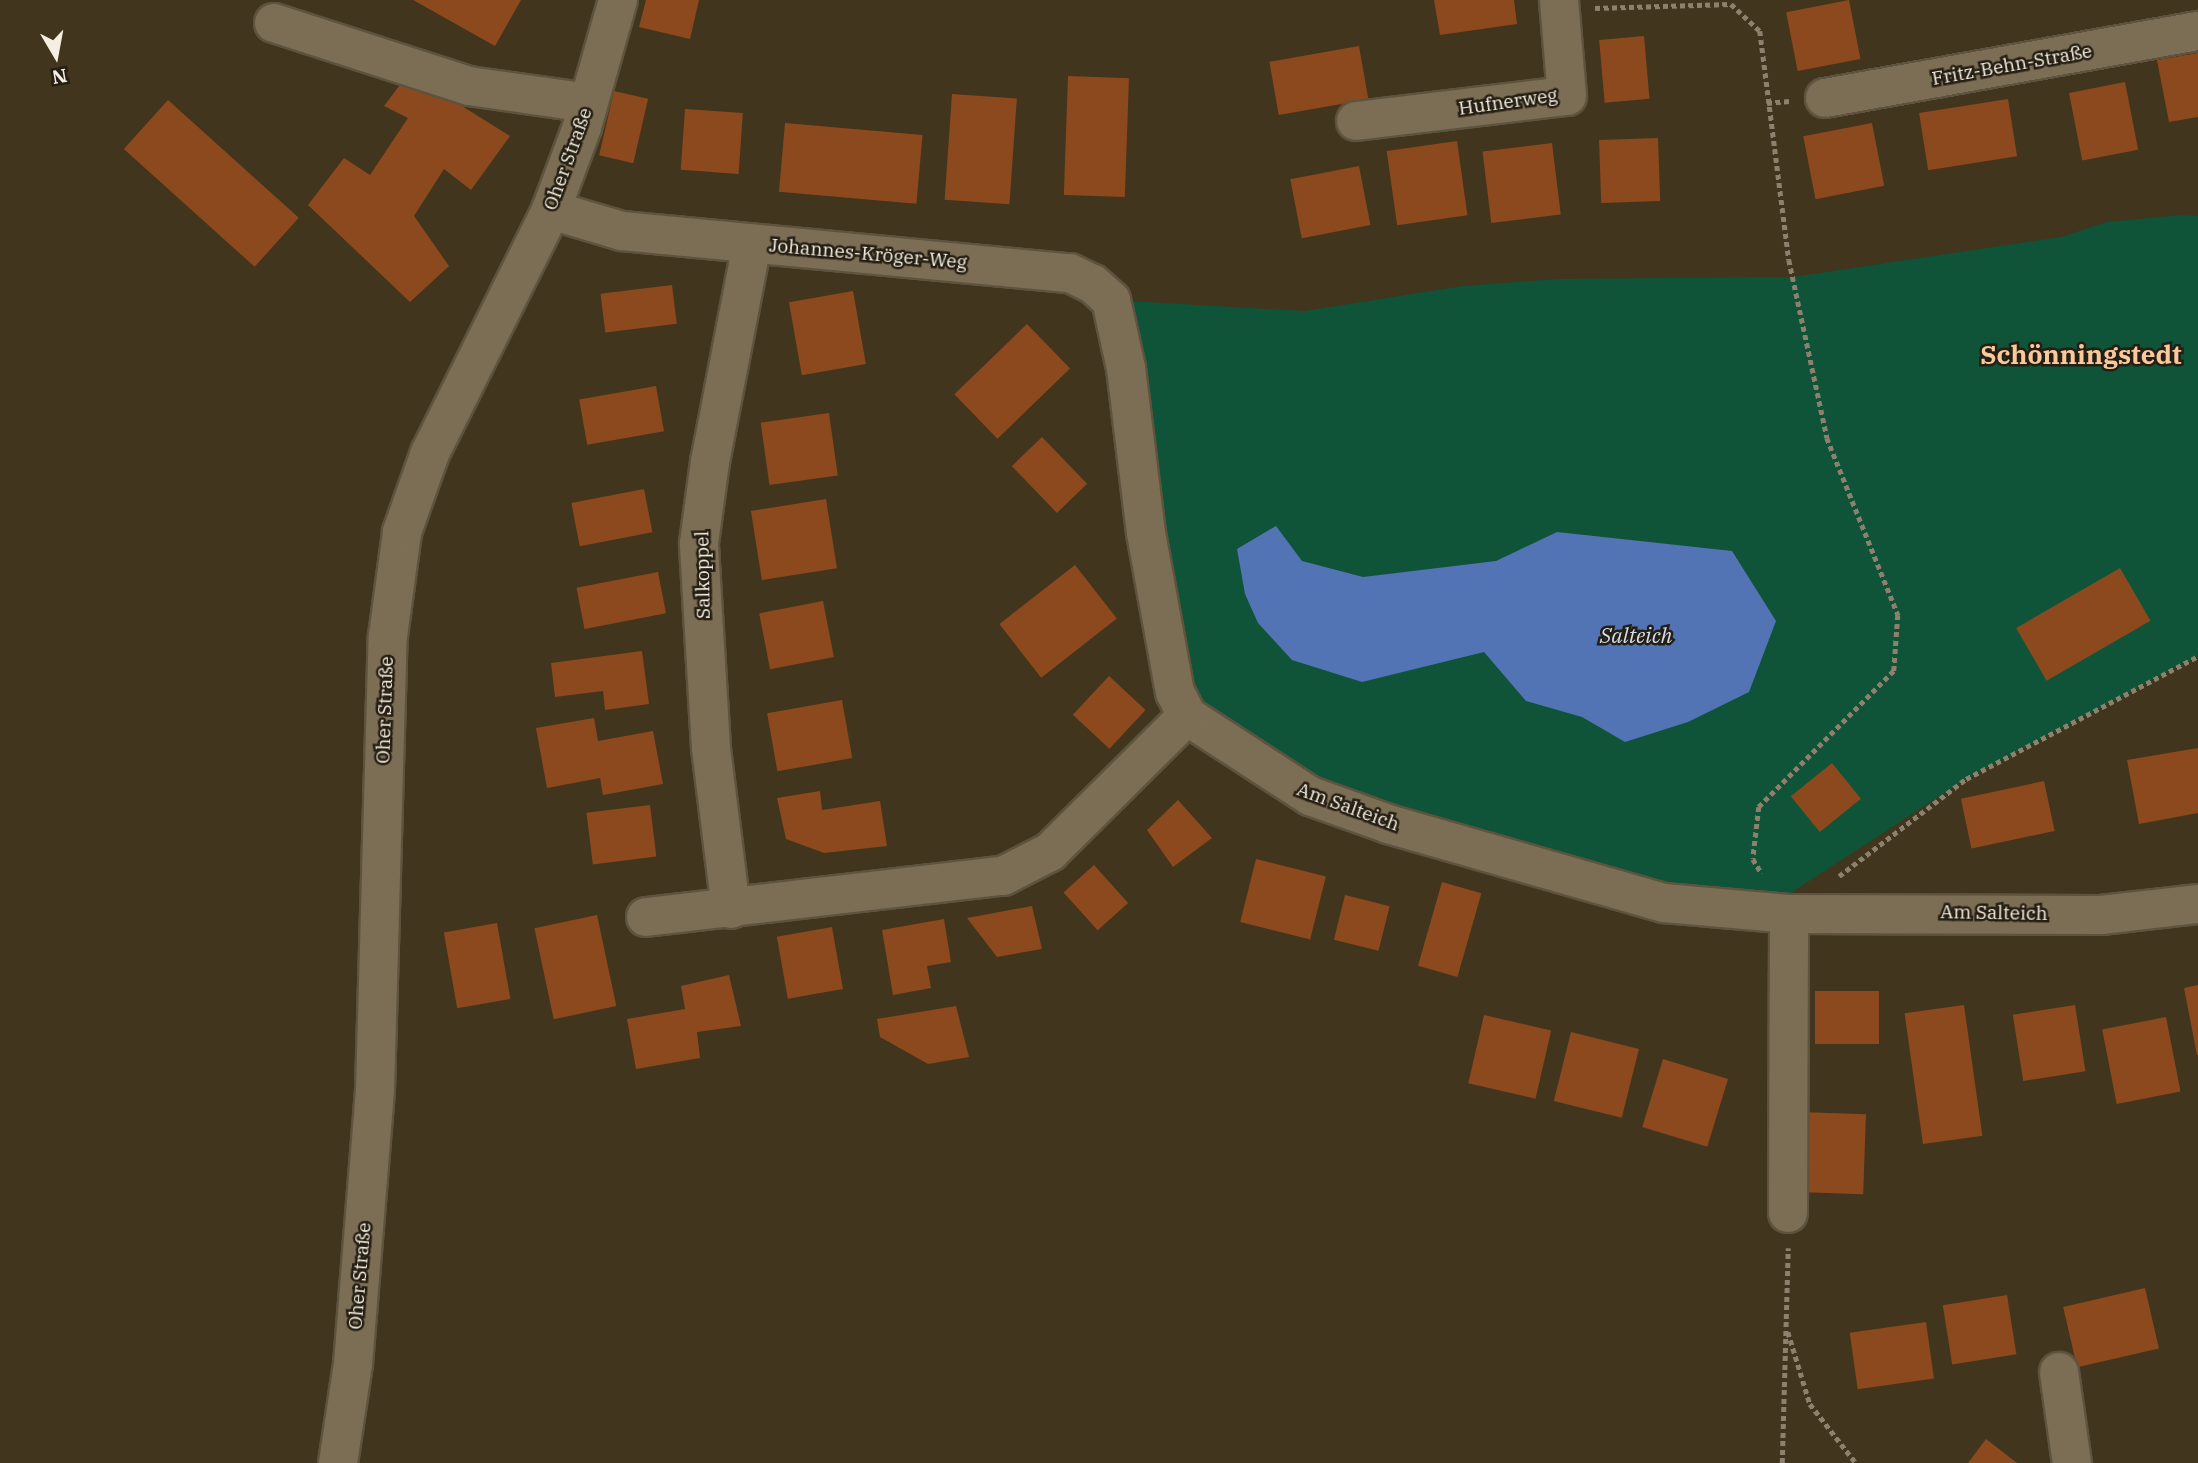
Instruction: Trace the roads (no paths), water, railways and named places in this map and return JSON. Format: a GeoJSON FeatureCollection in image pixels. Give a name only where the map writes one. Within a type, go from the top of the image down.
{"type":"FeatureCollection","features":[{"type":"Feature","properties":{"kind":"street","name":"Oher Straße"},"geometry":{"type":"LineString","coordinates":[[338,1463],[353,1364],[375,1090],[387,649],[402,532],[430,453],[551,210],[588,103],[618,0]]}},
{"type":"Feature","properties":{"kind":"street","name":"Hufnerweg"},"geometry":{"type":"LineString","coordinates":[[1356,121],[1567,96],[1559,4]]}},
{"type":"Feature","properties":{"kind":"street"},"geometry":{"type":"LineString","coordinates":[[274,23],[469,86],[588,103]]}},
{"type":"Feature","properties":{"kind":"street","name":"Fritz-Behn-Straße"},"geometry":{"type":"LineString","coordinates":[[1825,97],[2198,31]]}},
{"type":"Feature","properties":{"kind":"street","name":"Johannes-Kröger-Weg"},"geometry":{"type":"LineString","coordinates":[[551,210],[622,231],[1070,274],[1093,285],[1111,300],[1126,368],[1146,533],[1175,692],[1187,716]]}},
{"type":"Feature","properties":{"kind":"street","name":"Salkoppel"},"geometry":{"type":"LineString","coordinates":[[731,909],[711,748],[699,543],[710,462],[752,244]]}},
{"type":"Feature","properties":{"kind":"street"},"geometry":{"type":"LineString","coordinates":[[646,918],[1003,876],[1050,852],[1187,716]]}},
{"type":"Feature","properties":{"kind":"street","name":"Am Salteich"},"geometry":{"type":"LineString","coordinates":[[1187,716],[1283,782],[1388,824],[1664,903],[1789,914],[2101,915],[2198,904]]}},
{"type":"Feature","properties":{"kind":"street"},"geometry":{"type":"LineString","coordinates":[[1788,1213],[1789,914]]}},
{"type":"Feature","properties":{"kind":"street"},"geometry":{"type":"LineString","coordinates":[[2059,1372],[2072,1463]]}},
{"type":"Feature","properties":{"kind":"water","name":"Salteich"},"geometry":{"type":"Polygon","coordinates":[[[1276,526],[1302,561],[1363,577],[1496,561],[1557,532],[1732,551],[1776,621],[1749,692],[1688,722],[1625,742],[1582,717],[1526,701],[1484,652],[1362,682],[1292,660],[1258,623],[1245,594],[1237,549],[1276,526]]]}},
{"type":"Feature","properties":{"kind":"district","name":"Schönningstedt"},"geometry":{"type":"Point","coordinates":[2081,355]}}]}
